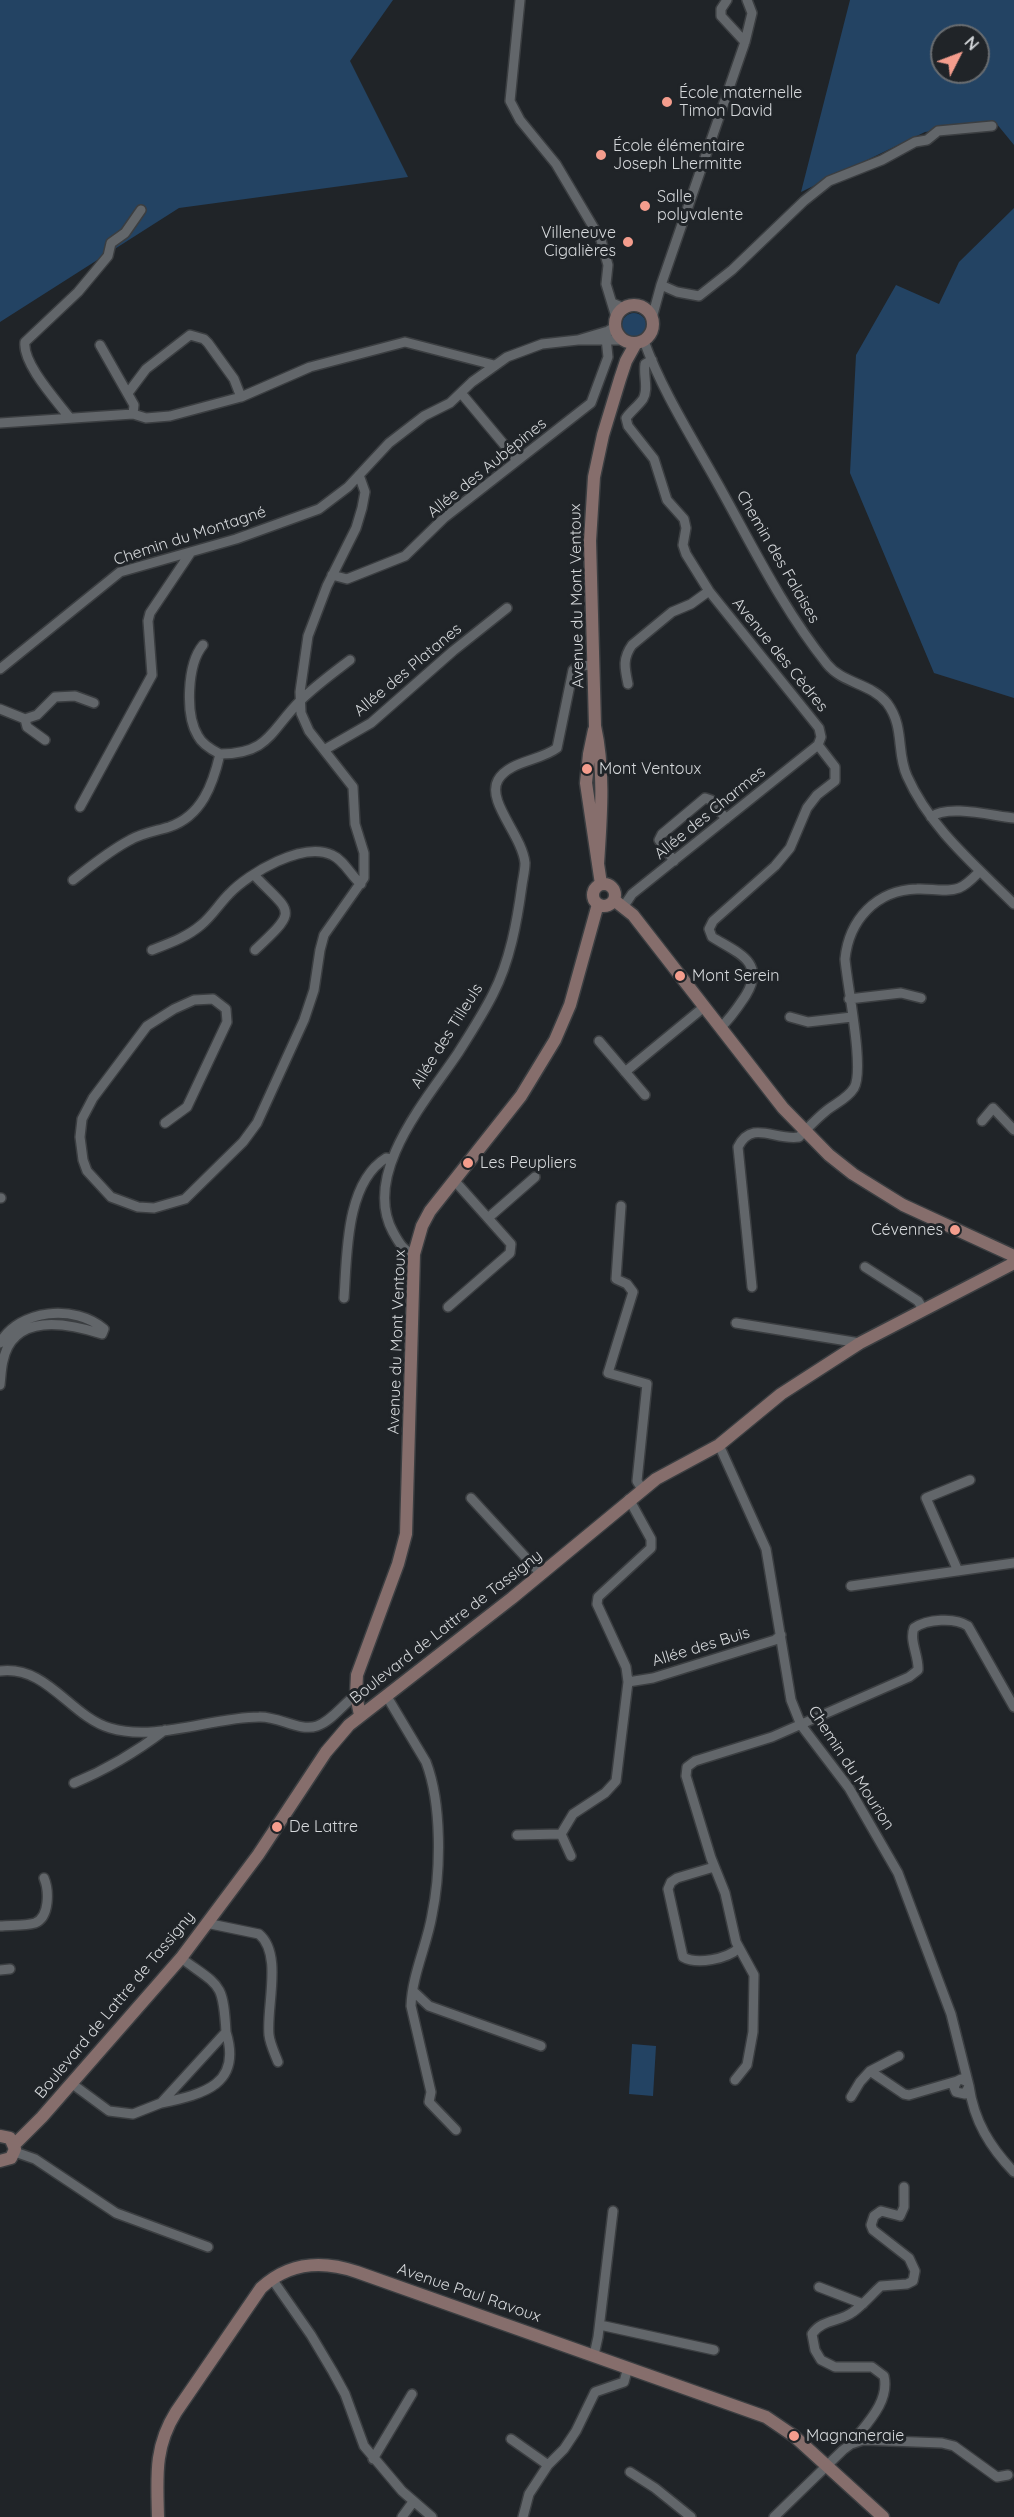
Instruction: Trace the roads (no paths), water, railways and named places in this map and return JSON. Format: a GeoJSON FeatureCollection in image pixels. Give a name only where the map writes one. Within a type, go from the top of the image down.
{"type":"FeatureCollection","features":[{"type":"Feature","properties":{"kind":"street"},"geometry":{"type":"LineString","coordinates":[[520,0],[510,101],[520,120],[556,164],[601,240],[608,265],[606,284],[614,321],[632,342]]}},
{"type":"Feature","properties":{"kind":"street"},"geometry":{"type":"LineString","coordinates":[[727,0],[721,9],[721,16],[745,42]]}},
{"type":"Feature","properties":{"kind":"street"},"geometry":{"type":"LineString","coordinates":[[614,321],[633,305],[649,313],[656,299],[745,42],[752,13],[747,0]]}},
{"type":"Feature","properties":{"kind":"street"},"geometry":{"type":"LineString","coordinates":[[661,285],[684,294],[699,296],[732,270],[804,201],[829,181],[882,160],[915,142],[927,140],[938,131],[992,126]]}},
{"type":"Feature","properties":{"kind":"street"},"geometry":{"type":"LineString","coordinates":[[69,417],[33,367],[24,349],[26,342],[34,331],[78,292],[108,256],[111,243],[125,233],[141,210]]}},
{"type":"Feature","properties":{"kind":"street","name":"Avenue du Mont Ventoux"},"geometry":{"type":"LineString","coordinates":[[601,884],[598,864],[601,781],[599,746],[595,726],[590,541],[594,477],[603,435],[632,342],[653,328],[649,313]]}},
{"type":"Feature","properties":{"kind":"street","name":"Chemin du Montagné"},"geometry":{"type":"LineString","coordinates":[[0,669],[120,572],[236,539],[319,509],[359,475],[389,443],[424,416],[450,403],[494,365],[528,348],[578,340],[614,321]]}},
{"type":"Feature","properties":{"kind":"street","name":"Allée des Aubépines"},"geometry":{"type":"LineString","coordinates":[[332,575],[347,579],[405,556],[444,518],[593,400],[608,357],[614,321]]}},
{"type":"Feature","properties":{"kind":"street"},"geometry":{"type":"LineString","coordinates":[[128,393],[146,369],[190,335],[204,339],[208,343],[234,379],[241,397]]}},
{"type":"Feature","properties":{"kind":"street"},"geometry":{"type":"LineString","coordinates":[[0,423],[133,414],[146,418],[170,416],[241,397],[310,368],[405,342],[494,365]]}},
{"type":"Feature","properties":{"kind":"street","name":"Chemin des Falaises"},"geometry":{"type":"LineString","coordinates":[[632,342],[652,360],[790,614],[835,673],[875,693],[888,705],[900,734],[901,761],[907,777],[931,817],[952,843],[1014,904]]}},
{"type":"Feature","properties":{"kind":"street"},"geometry":{"type":"LineString","coordinates":[[100,345],[134,405],[133,414]]}},
{"type":"Feature","properties":{"kind":"street","name":"Avenue des Cèdres"},"geometry":{"type":"LineString","coordinates":[[652,360],[645,364],[645,393],[642,401],[626,418],[628,426],[654,459],[667,500],[684,519],[686,528],[683,545],[686,554],[709,591],[819,728],[821,737],[818,745],[835,767],[835,781],[817,795],[807,808],[790,848],[775,866],[713,921],[709,929],[712,938],[737,952],[753,969],[754,981],[732,1017],[720,1028]]}},
{"type":"Feature","properties":{"kind":"street"},"geometry":{"type":"LineString","coordinates":[[461,393],[517,460]]}},
{"type":"Feature","properties":{"kind":"street"},"geometry":{"type":"LineString","coordinates":[[165,1123],[187,1107],[227,1022],[226,1009],[219,1002],[207,998],[185,1004],[147,1026],[93,1098],[82,1119],[80,1137],[83,1160],[87,1171],[111,1197],[138,1207],[154,1208],[185,1199],[243,1142],[257,1123],[304,1020],[314,990],[324,935],[364,878],[365,861],[355,824],[353,787],[309,731],[301,712],[300,701],[308,636],[362,508],[365,492],[359,475]]}},
{"type":"Feature","properties":{"kind":"street"},"geometry":{"type":"LineString","coordinates":[[80,807],[152,675],[148,621],[150,613],[191,552]]}},
{"type":"Feature","properties":{"kind":"street"},"geometry":{"type":"LineString","coordinates":[[628,684],[624,665],[627,652],[632,645],[672,612],[691,604],[709,591]]}},
{"type":"Feature","properties":{"kind":"street","name":"Allée des Platanes"},"geometry":{"type":"LineString","coordinates":[[324,750],[371,723],[507,608]]}},
{"type":"Feature","properties":{"kind":"street"},"geometry":{"type":"LineString","coordinates":[[203,645],[195,655],[192,672],[191,722],[199,739],[220,754],[240,754],[262,744],[300,701],[350,660]]}},
{"type":"Feature","properties":{"kind":"street","name":"Allée des Tilleuls"},"geometry":{"type":"LineString","coordinates":[[414,1254],[401,1246],[390,1227],[387,1216],[386,1192],[392,1159],[417,1111],[459,1052],[493,993],[510,946],[519,909],[525,864],[521,844],[498,805],[495,786],[502,774],[550,753],[556,748],[573,670],[578,666],[594,665]]}},
{"type":"Feature","properties":{"kind":"street"},"geometry":{"type":"LineString","coordinates":[[0,709],[25,719],[37,715],[55,696],[75,696],[94,704]]}},
{"type":"Feature","properties":{"kind":"street"},"geometry":{"type":"LineString","coordinates":[[25,719],[27,727],[45,740]]}},
{"type":"Feature","properties":{"kind":"street","name":"Allée des Charmes"},"geometry":{"type":"LineString","coordinates":[[619,903],[818,745]]}},
{"type":"Feature","properties":{"kind":"street"},"geometry":{"type":"LineString","coordinates":[[73,880],[108,853],[131,839],[171,826],[190,814],[206,797],[220,754]]}},
{"type":"Feature","properties":{"kind":"street"},"geometry":{"type":"LineString","coordinates":[[674,861],[659,840],[662,834],[705,798],[711,800],[726,819]]}},
{"type":"Feature","properties":{"kind":"street"},"geometry":{"type":"LineString","coordinates":[[931,817],[939,811],[957,811],[1014,818]]}},
{"type":"Feature","properties":{"kind":"street"},"geometry":{"type":"LineString","coordinates":[[152,950],[189,933],[211,916],[230,892],[254,875],[292,856],[319,852],[334,856],[361,884]]}},
{"type":"Feature","properties":{"kind":"street"},"geometry":{"type":"LineString","coordinates":[[752,1287],[738,1147],[742,1138],[752,1132],[796,1138],[825,1112],[845,1099],[855,1086],[859,1072],[845,959],[846,947],[856,924],[871,906],[884,896],[902,890],[959,888],[980,871]]}},
{"type":"Feature","properties":{"kind":"street"},"geometry":{"type":"LineString","coordinates":[[254,875],[278,897],[286,908],[285,917],[275,931],[255,950]]}},
{"type":"Feature","properties":{"kind":"street"},"geometry":{"type":"LineString","coordinates":[[619,903],[606,906],[598,904],[593,895],[595,889],[601,884],[612,886],[619,903],[704,1007],[769,1092],[837,1161],[878,1191],[932,1220],[1014,1256]]}},
{"type":"Feature","properties":{"kind":"street","name":"Avenue du Mont Ventoux"},"geometry":{"type":"LineString","coordinates":[[360,1715],[356,1695],[357,1675],[398,1564],[406,1534],[414,1254],[422,1226],[430,1211],[521,1096],[555,1040],[570,1005],[598,904]]}},
{"type":"Feature","properties":{"kind":"street"},"geometry":{"type":"LineString","coordinates":[[849,999],[901,993],[921,998]]}},
{"type":"Feature","properties":{"kind":"street"},"geometry":{"type":"LineString","coordinates":[[625,1072],[704,1007]]}},
{"type":"Feature","properties":{"kind":"street"},"geometry":{"type":"LineString","coordinates":[[790,1017],[808,1022],[852,1017]]}},
{"type":"Feature","properties":{"kind":"street"},"geometry":{"type":"LineString","coordinates":[[599,1041],[645,1095]]}},
{"type":"Feature","properties":{"kind":"street"},"geometry":{"type":"LineString","coordinates":[[982,1120],[993,1108],[1014,1130]]}},
{"type":"Feature","properties":{"kind":"street","name":"Allée des Tilleuls"},"geometry":{"type":"LineString","coordinates":[[344,1299],[347,1249],[356,1203],[361,1190],[376,1168],[387,1158],[392,1159]]}},
{"type":"Feature","properties":{"kind":"street"},"geometry":{"type":"LineString","coordinates":[[488,1218],[535,1177]]}},
{"type":"Feature","properties":{"kind":"street"},"geometry":{"type":"LineString","coordinates":[[448,1307],[510,1253],[511,1244],[454,1180]]}},
{"type":"Feature","properties":{"kind":"street"},"geometry":{"type":"LineString","coordinates":[[621,1206],[616,1279],[627,1284],[633,1292],[608,1373],[646,1384],[638,1481],[642,1489]]}},
{"type":"Feature","properties":{"kind":"street","name":"Boulevard de Lattre de Tassigny"},"geometry":{"type":"LineString","coordinates":[[0,2161],[9,2160],[14,2149],[181,1958],[258,1855],[336,1737],[360,1715],[541,1574],[642,1489],[719,1445],[782,1394],[860,1343],[1014,1263]]}},
{"type":"Feature","properties":{"kind":"street"},"geometry":{"type":"LineString","coordinates":[[865,1267],[918,1301],[923,1309]]}},
{"type":"Feature","properties":{"kind":"street"},"geometry":{"type":"LineString","coordinates":[[0,1343],[6,1334],[19,1323],[37,1315],[73,1317],[90,1321],[104,1329],[102,1334],[63,1324],[25,1329],[12,1341],[6,1352],[0,1385]]}},
{"type":"Feature","properties":{"kind":"street"},"geometry":{"type":"LineString","coordinates":[[736,1323],[860,1343]]}},
{"type":"Feature","properties":{"kind":"street","name":"Chemin du Mourion"},"geometry":{"type":"LineString","coordinates":[[719,1445],[766,1549],[791,1700],[801,1725],[849,1788],[898,1873],[951,2014],[964,2070],[961,2086],[982,2132],[997,2154],[1014,2172]]}},
{"type":"Feature","properties":{"kind":"street"},"geometry":{"type":"LineString","coordinates":[[958,1571],[926,1498],[970,1480]]}},
{"type":"Feature","properties":{"kind":"street"},"geometry":{"type":"LineString","coordinates":[[471,1498],[541,1574]]}},
{"type":"Feature","properties":{"kind":"street"},"geometry":{"type":"LineString","coordinates":[[561,1834],[573,1814],[605,1793],[616,1781],[628,1682],[626,1667],[597,1604],[597,1597],[651,1548],[651,1539],[629,1499]]}},
{"type":"Feature","properties":{"kind":"street"},"geometry":{"type":"LineString","coordinates":[[851,1586],[1014,1563]]}},
{"type":"Feature","properties":{"kind":"street"},"geometry":{"type":"LineString","coordinates":[[735,2080],[747,2065],[753,2032],[754,1975],[736,1942],[725,1893],[714,1867],[686,1776],[687,1767],[695,1761],[772,1737],[909,1677],[918,1670],[918,1658],[912,1633],[914,1628],[924,1624],[955,1620],[964,1623],[970,1629],[1014,1707]]}},
{"type":"Feature","properties":{"kind":"street","name":"Allée des Buis"},"geometry":{"type":"LineString","coordinates":[[628,1682],[664,1675],[775,1640],[781,1635]]}},
{"type":"Feature","properties":{"kind":"street","name":"Boulevard de Lattre de Tassigny"},"geometry":{"type":"LineString","coordinates":[[0,1671],[9,1670],[32,1676],[50,1686],[89,1718],[109,1728],[131,1732],[165,1730],[259,1717],[283,1720],[302,1727],[316,1726],[328,1720],[356,1695]]}},
{"type":"Feature","properties":{"kind":"street"},"geometry":{"type":"LineString","coordinates":[[386,1695],[431,1774],[437,1815],[438,1864],[433,1913],[411,2006],[431,2092],[429,2102],[456,2130]]}},
{"type":"Feature","properties":{"kind":"street","name":"Boulevard de Lattre de Tassigny"},"geometry":{"type":"LineString","coordinates":[[74,1783],[110,1768],[165,1730]]}},
{"type":"Feature","properties":{"kind":"street"},"geometry":{"type":"LineString","coordinates":[[516,1835],[561,1834]]}},
{"type":"Feature","properties":{"kind":"street"},"geometry":{"type":"LineString","coordinates":[[561,1834],[571,1856]]}},
{"type":"Feature","properties":{"kind":"street"},"geometry":{"type":"LineString","coordinates":[[714,1867],[670,1882],[668,1889],[683,1957],[690,1961],[728,1956],[740,1948]]}},
{"type":"Feature","properties":{"kind":"street"},"geometry":{"type":"LineString","coordinates":[[0,1926],[35,1923],[42,1917],[46,1908],[47,1887],[44,1878]]}},
{"type":"Feature","properties":{"kind":"street"},"geometry":{"type":"LineString","coordinates":[[206,1923],[258,1934],[265,1939],[272,1962],[269,2036],[278,2062]]}},
{"type":"Feature","properties":{"kind":"street"},"geometry":{"type":"LineString","coordinates":[[71,2083],[109,2111],[133,2114],[161,2103],[179,2100],[221,2081],[228,2071],[231,2058],[224,2001],[220,1989],[212,1979],[181,1958]]}},
{"type":"Feature","properties":{"kind":"street"},"geometry":{"type":"LineString","coordinates":[[0,1970],[10,1969]]}},
{"type":"Feature","properties":{"kind":"street"},"geometry":{"type":"LineString","coordinates":[[413,1991],[429,2006],[542,2046]]}},
{"type":"Feature","properties":{"kind":"street"},"geometry":{"type":"LineString","coordinates":[[161,2103],[226,2032]]}},
{"type":"Feature","properties":{"kind":"street"},"geometry":{"type":"LineString","coordinates":[[851,2097],[870,2071],[898,2056]]}},
{"type":"Feature","properties":{"kind":"street"},"geometry":{"type":"LineString","coordinates":[[870,2071],[909,2096],[961,2086]]}},
{"type":"Feature","properties":{"kind":"street"},"geometry":{"type":"LineString","coordinates":[[0,2136],[10,2138],[14,2149],[35,2159],[116,2213],[208,2247]]}},
{"type":"Feature","properties":{"kind":"street"},"geometry":{"type":"LineString","coordinates":[[774,2517],[851,2444],[882,2401],[887,2388],[884,2376],[872,2367],[835,2367],[820,2360],[811,2339],[821,2325],[846,2317],[881,2286],[907,2284],[913,2281],[916,2275],[909,2258],[873,2230],[871,2225],[874,2216],[881,2211],[900,2216],[904,2207],[904,2187]]}},
{"type":"Feature","properties":{"kind":"street"},"geometry":{"type":"LineString","coordinates":[[594,2355],[600,2325],[613,2211]]}},
{"type":"Feature","properties":{"kind":"street","name":"Avenue Paul Ravoux"},"geometry":{"type":"LineString","coordinates":[[158,2517],[158,2457],[169,2424],[252,2301],[272,2279],[303,2266],[321,2263],[337,2265],[766,2417],[784,2428],[883,2517]]}},
{"type":"Feature","properties":{"kind":"street"},"geometry":{"type":"LineString","coordinates":[[272,2279],[311,2335],[333,2372],[345,2394],[364,2446],[413,2502],[432,2517]]}},
{"type":"Feature","properties":{"kind":"street"},"geometry":{"type":"LineString","coordinates":[[819,2287],[863,2304]]}},
{"type":"Feature","properties":{"kind":"street"},"geometry":{"type":"LineString","coordinates":[[600,2325],[714,2350]]}},
{"type":"Feature","properties":{"kind":"street"},"geometry":{"type":"LineString","coordinates":[[523,2517],[529,2494],[548,2465],[564,2449],[576,2431],[595,2392],[624,2382],[628,2367]]}},
{"type":"Feature","properties":{"kind":"street"},"geometry":{"type":"LineString","coordinates":[[373,2459],[412,2394]]}},
{"type":"Feature","properties":{"kind":"street"},"geometry":{"type":"LineString","coordinates":[[511,2439],[548,2465]]}},
{"type":"Feature","properties":{"kind":"street"},"geometry":{"type":"LineString","coordinates":[[851,2444],[879,2439],[942,2443],[954,2446],[997,2477],[1008,2475]]}},
{"type":"Feature","properties":{"kind":"street"},"geometry":{"type":"LineString","coordinates":[[630,2472],[655,2488],[691,2517]]}},
{"type":"Feature","properties":{"kind":"street"},"geometry":{"type":"LineString","coordinates":[[402,2517],[413,2502]]}},
{"type":"Feature","properties":{"kind":"place","name":"École maternelle Timon David"},"geometry":{"type":"Point","coordinates":[667,102]}},
{"type":"Feature","properties":{"kind":"place","name":"École élémentaire Joseph Lhermitte"},"geometry":{"type":"Point","coordinates":[601,155]}},
{"type":"Feature","properties":{"kind":"place","name":"Salle polyvalente"},"geometry":{"type":"Point","coordinates":[645,206]}},
{"type":"Feature","properties":{"kind":"place","name":"Villeneuve Cigalières"},"geometry":{"type":"Point","coordinates":[628,242]}},
{"type":"Feature","properties":{"kind":"place","name":"Mont Ventoux"},"geometry":{"type":"Point","coordinates":[587,769]}},
{"type":"Feature","properties":{"kind":"place","name":"Mont Serein"},"geometry":{"type":"Point","coordinates":[680,976]}},
{"type":"Feature","properties":{"kind":"place","name":"Les Peupliers"},"geometry":{"type":"Point","coordinates":[468,1163]}},
{"type":"Feature","properties":{"kind":"place","name":"Cévennes"},"geometry":{"type":"Point","coordinates":[955,1230]}},
{"type":"Feature","properties":{"kind":"place","name":"De Lattre"},"geometry":{"type":"Point","coordinates":[277,1827]}},
{"type":"Feature","properties":{"kind":"place","name":"Magnaneraie"},"geometry":{"type":"Point","coordinates":[794,2436]}}]}
